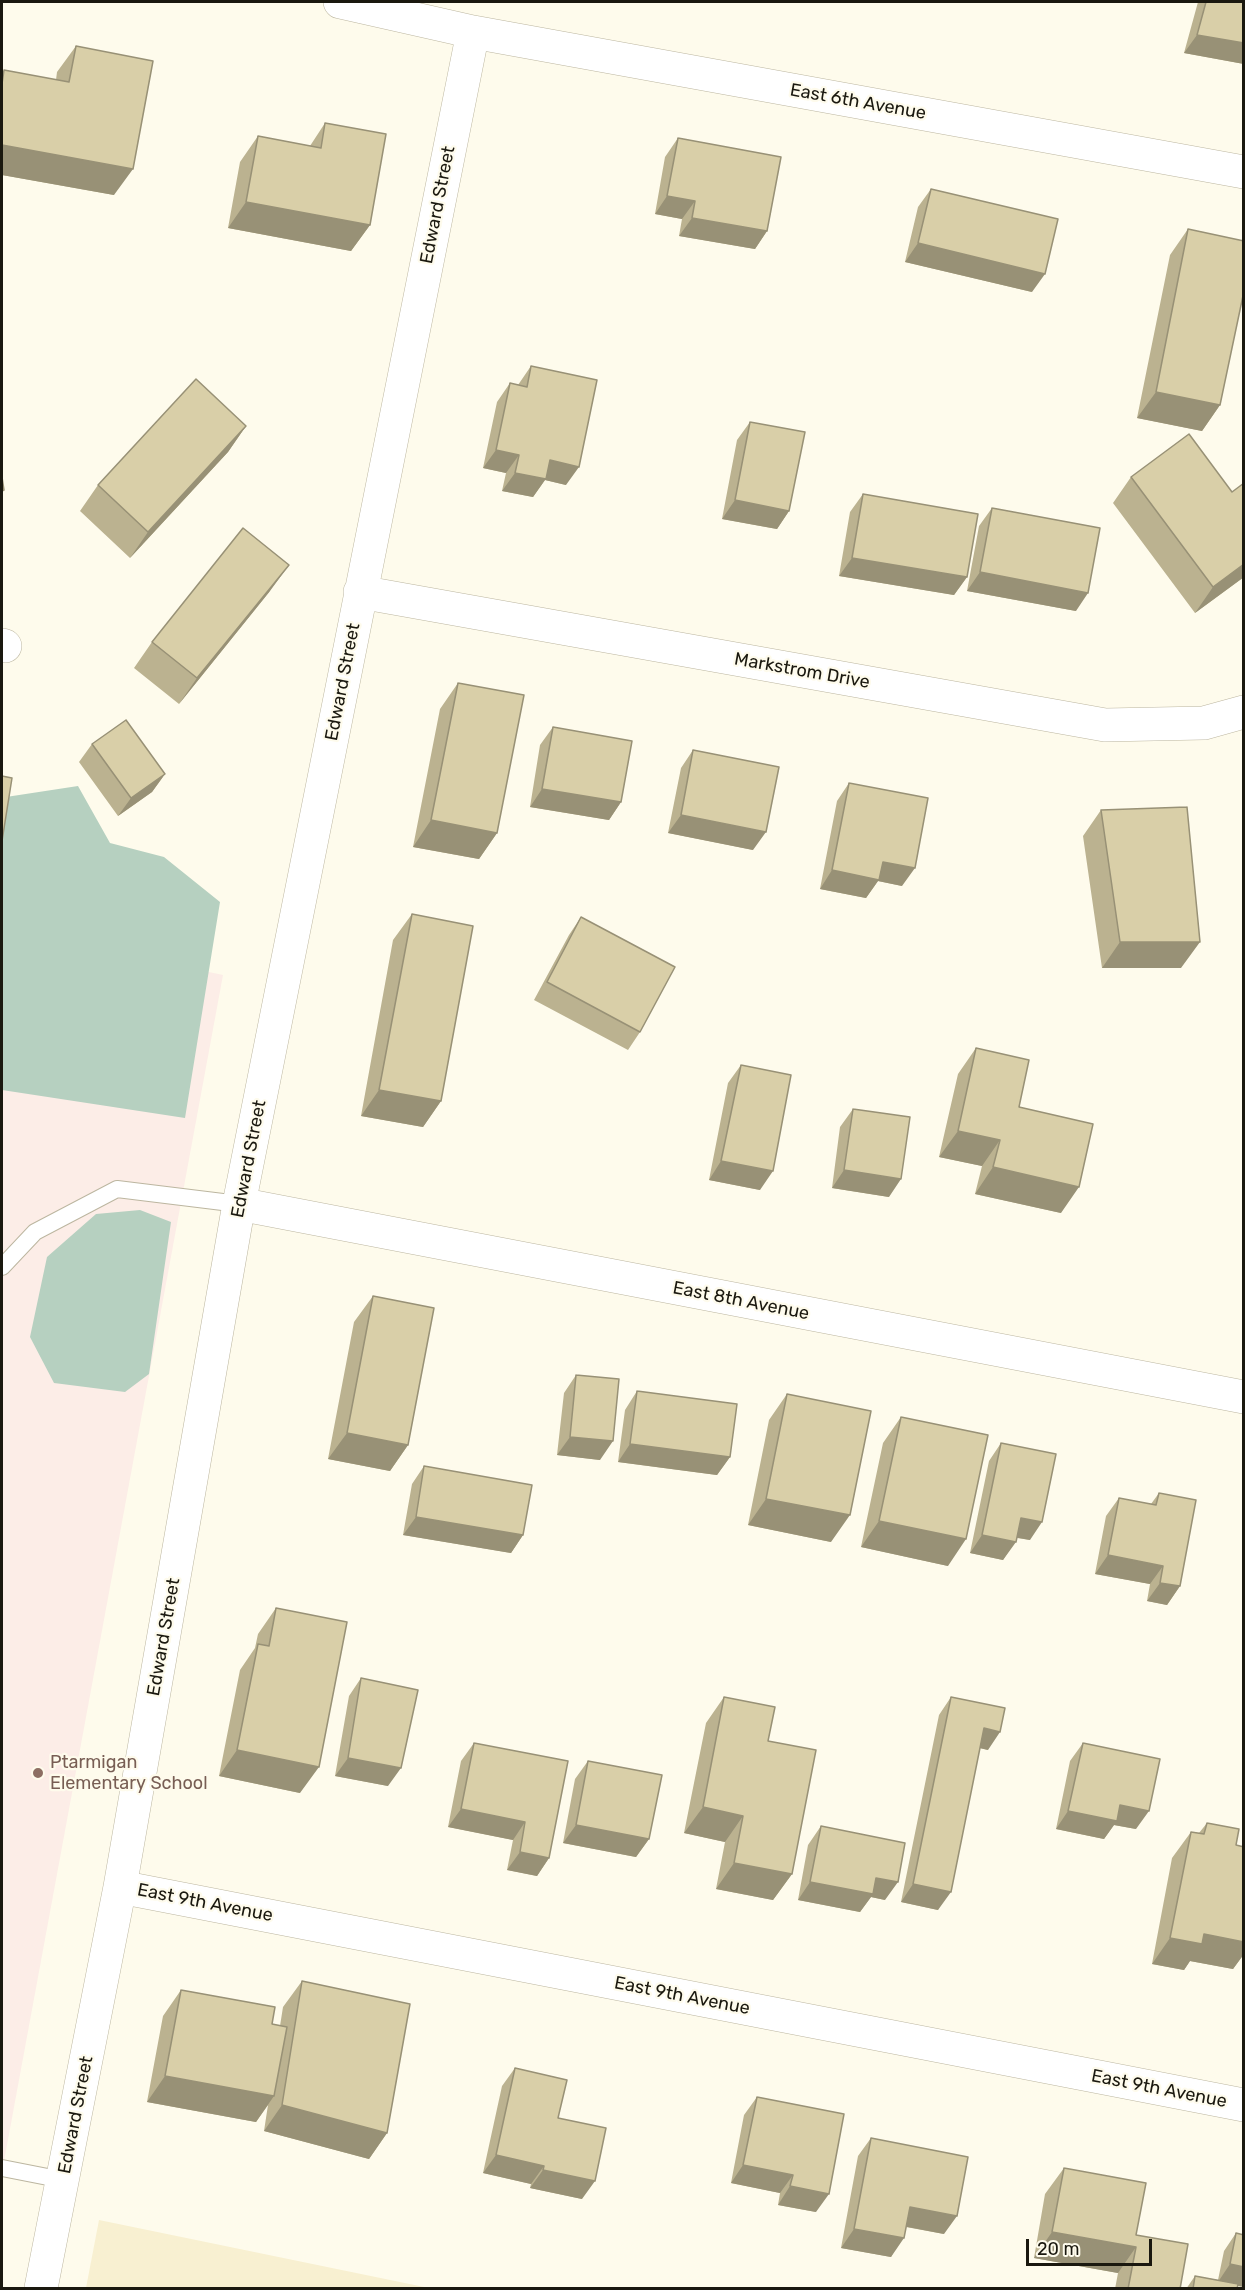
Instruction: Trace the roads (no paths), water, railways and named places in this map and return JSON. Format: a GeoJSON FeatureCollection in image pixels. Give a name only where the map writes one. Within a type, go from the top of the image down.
{"type":"FeatureCollection","features":[{"type":"Feature","properties":{"kind":"street","name":"East 6th Avenue"},"geometry":{"type":"LineString","coordinates":[[340,2],[473,32],[1244,172]]}},
{"type":"Feature","properties":{"kind":"street","name":"Edward Street"},"geometry":{"type":"LineString","coordinates":[[41,2289],[120,1887],[239,1204],[473,32]]}},
{"type":"Feature","properties":{"kind":"street","name":"Markstrom Drive"},"geometry":{"type":"LineString","coordinates":[[360,592],[1105,725],[1204,723],[1244,712]]}},
{"type":"Feature","properties":{"kind":"street","name":"East 8th Avenue"},"geometry":{"type":"LineString","coordinates":[[239,1204],[1244,1397]]}},
{"type":"Feature","properties":{"kind":"street","name":"East 9th Avenue"},"geometry":{"type":"LineString","coordinates":[[120,1887],[1244,2105]]}},
{"type":"Feature","properties":{"kind":"lane"},"geometry":{"type":"LineString","coordinates":[[2,1267],[35,1232],[117,1189],[239,1204]]}},
{"type":"Feature","properties":{"kind":"lane"},"geometry":{"type":"LineString","coordinates":[[2,2168],[63,2180]]}},
{"type":"Feature","properties":{"kind":"place","name":"Ptarmigan Elementary School"},"geometry":{"type":"Point","coordinates":[38,1773]}}]}
